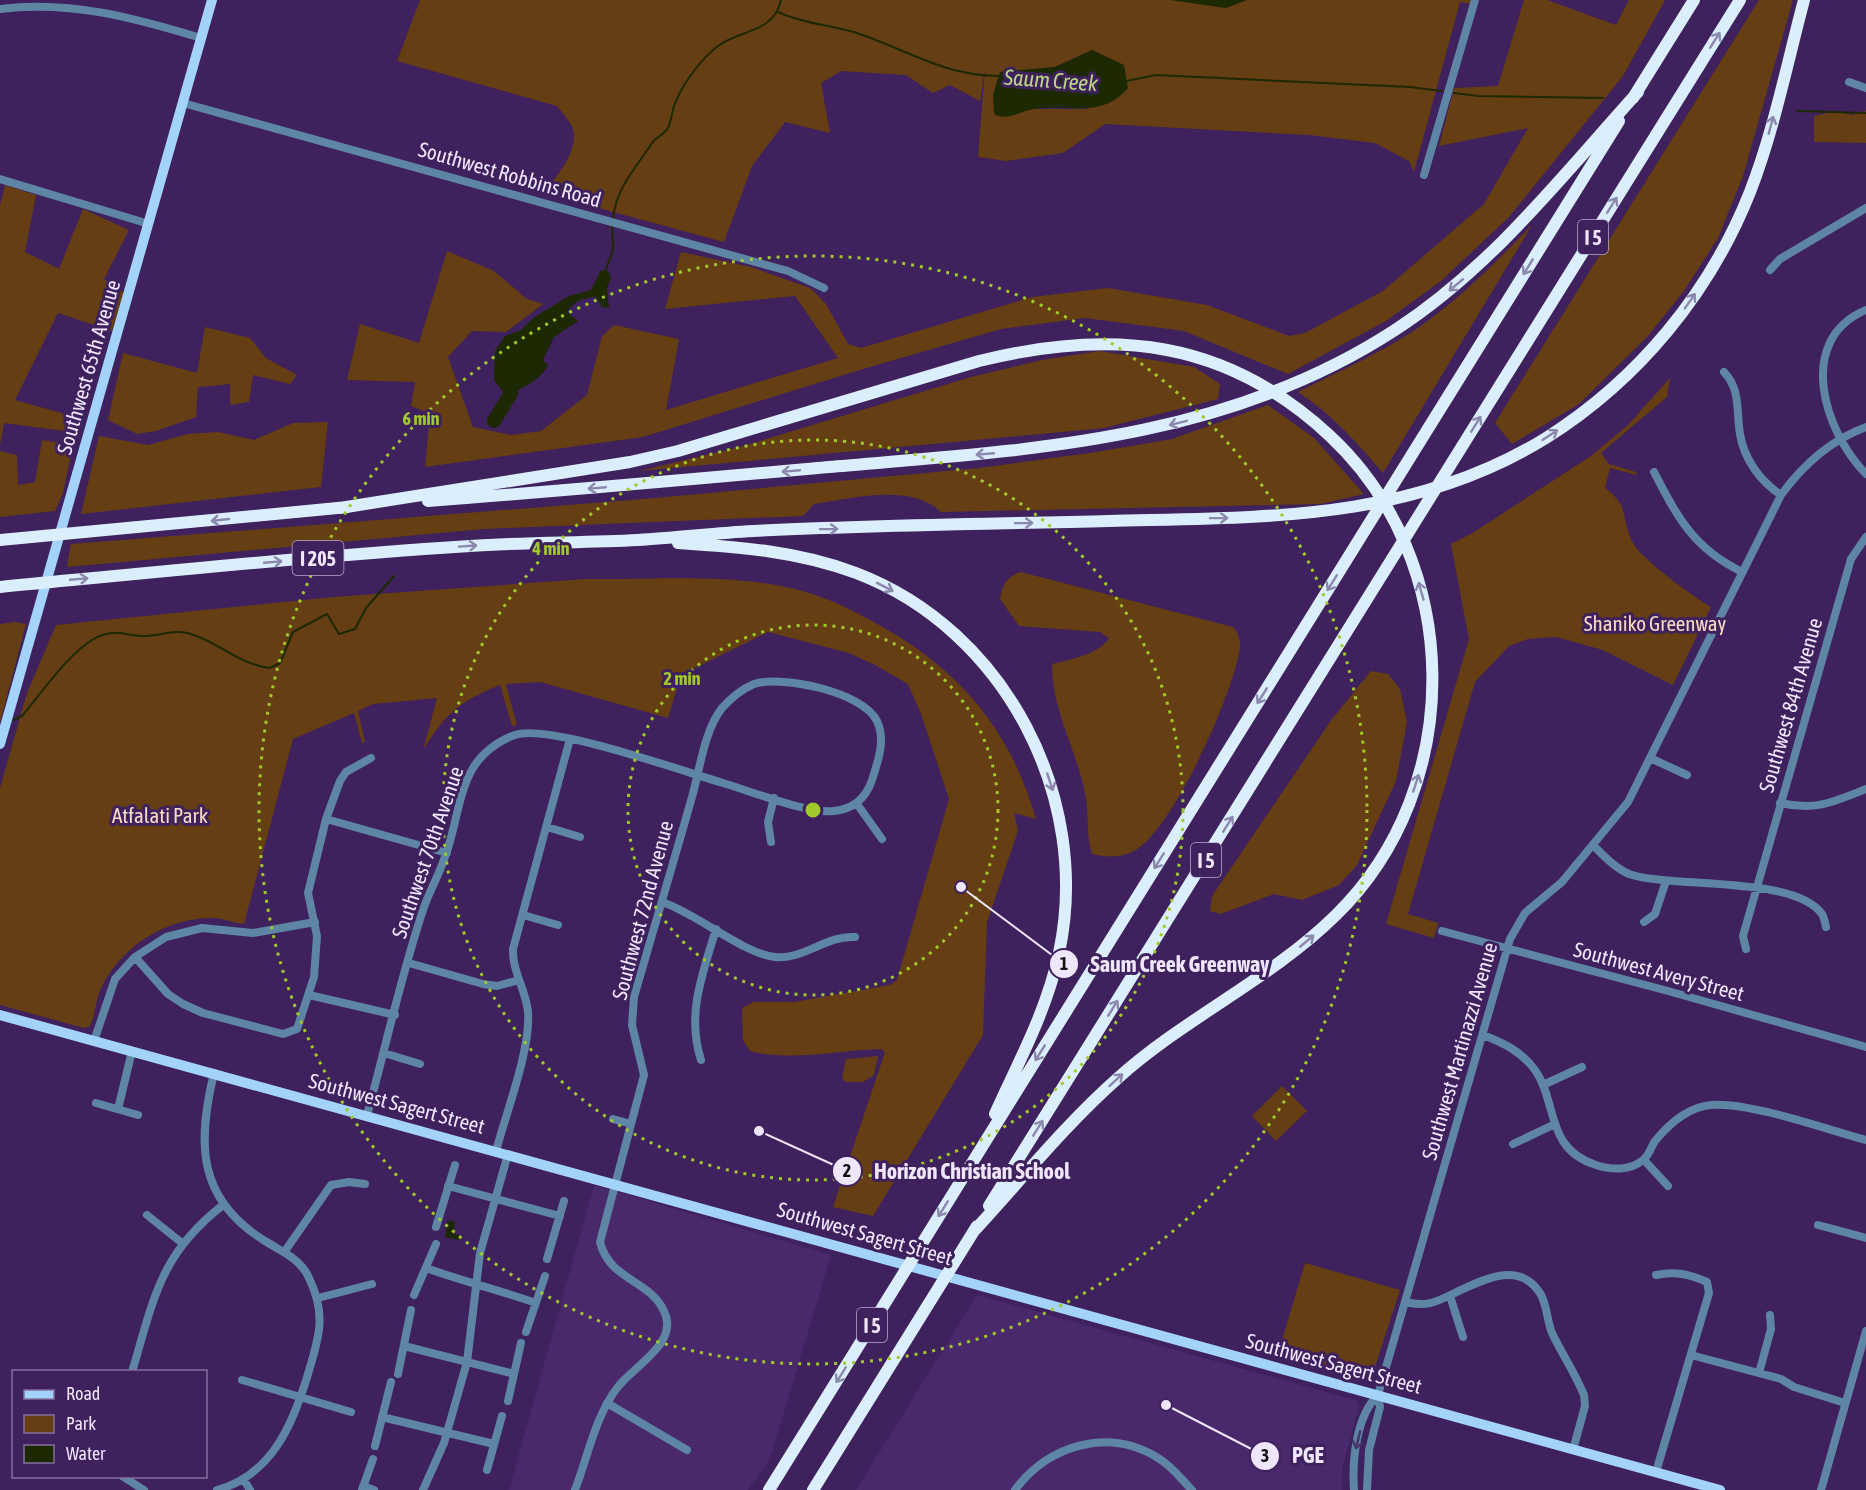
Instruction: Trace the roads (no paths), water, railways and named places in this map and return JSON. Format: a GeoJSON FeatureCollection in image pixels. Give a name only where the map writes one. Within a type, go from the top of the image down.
{"type":"FeatureCollection","features":[{"type":"Feature","properties":{"kind":"highway","name":"I 5"},"geometry":{"type":"LineString","coordinates":[[769,1490],[1694,0]]}},
{"type":"Feature","properties":{"kind":"highway","name":"I 5"},"geometry":{"type":"LineString","coordinates":[[813,1490],[1740,0]]}},
{"type":"Feature","properties":{"kind":"highway"},"geometry":{"type":"LineString","coordinates":[[638,540],[750,531],[1239,518],[1320,513],[1366,507],[1412,496],[1499,463],[1566,425],[1612,388],[1658,343],[1695,294],[1725,246],[1749,193],[1770,132],[1804,0]]}},
{"type":"Feature","properties":{"kind":"highway"},"geometry":{"type":"LineString","coordinates":[[340,508],[998,453],[1123,435],[1234,408],[1312,377],[1397,328],[1479,265],[1512,233],[1638,92]]}},
{"type":"Feature","properties":{"kind":"highway"},"geometry":{"type":"LineString","coordinates":[[340,508],[630,462],[678,451],[979,361],[1021,351],[1084,343],[1121,343],[1161,348],[1200,358],[1238,372],[1289,402],[1314,422],[1352,459],[1383,502],[1406,545],[1421,589],[1430,635],[1433,680],[1429,730],[1417,781],[1396,831],[1372,872],[1338,913],[1284,960],[1146,1054],[1118,1077],[974,1231]]}},
{"type":"Feature","properties":{"kind":"highway","name":"I 205"},"geometry":{"type":"LineString","coordinates":[[0,540],[340,508]]}},
{"type":"Feature","properties":{"kind":"highway"},"geometry":{"type":"LineString","coordinates":[[638,540],[778,551],[834,565],[887,587],[930,615],[968,648],[1004,689],[1027,728],[1048,776],[1060,822],[1066,877],[1062,931],[1045,1002],[974,1159]]}},
{"type":"Feature","properties":{"kind":"highway","name":"I 205"},"geometry":{"type":"LineString","coordinates":[[0,587],[415,549],[638,540]]}},
{"type":"Feature","properties":{"kind":"main road","name":"Southwest 65th Avenue"},"geometry":{"type":"LineString","coordinates":[[0,744],[212,0]]}},
{"type":"Feature","properties":{"kind":"main road","name":"Southwest Sagert Street"},"geometry":{"type":"LineString","coordinates":[[0,1015],[1720,1490]]}},
{"type":"Feature","properties":{"kind":"street"},"geometry":{"type":"LineString","coordinates":[[1424,175],[1475,0]]}},
{"type":"Feature","properties":{"kind":"street"},"geometry":{"type":"LineString","coordinates":[[0,9],[48,2],[87,7],[201,38]]}},
{"type":"Feature","properties":{"kind":"street"},"geometry":{"type":"LineString","coordinates":[[1849,82],[1866,88]]}},
{"type":"Feature","properties":{"kind":"street","name":"Southwest Robbins Road"},"geometry":{"type":"LineString","coordinates":[[183,103],[626,225],[788,272],[824,288]]}},
{"type":"Feature","properties":{"kind":"street"},"geometry":{"type":"LineString","coordinates":[[0,179],[149,224]]}},
{"type":"Feature","properties":{"kind":"street"},"geometry":{"type":"LineString","coordinates":[[1770,270],[1780,259],[1866,208]]}},
{"type":"Feature","properties":{"kind":"street"},"geometry":{"type":"LineString","coordinates":[[1866,310],[1852,316],[1840,327],[1830,341],[1824,360],[1824,399],[1841,438],[1866,474]]}},
{"type":"Feature","properties":{"kind":"street"},"geometry":{"type":"LineString","coordinates":[[1724,372],[1734,383],[1740,436],[1746,455],[1756,474],[1781,495]]}},
{"type":"Feature","properties":{"kind":"street","name":"Southwest Martinazzi Avenue"},"geometry":{"type":"LineString","coordinates":[[1367,1490],[1369,1450],[1380,1407],[1378,1395],[1507,949],[1526,913],[1562,882],[1628,802],[1781,495],[1805,466],[1841,438],[1866,427]]}},
{"type":"Feature","properties":{"kind":"street"},"geometry":{"type":"LineString","coordinates":[[1654,472],[1674,511],[1692,537],[1720,561],[1742,572]]}},
{"type":"Feature","properties":{"kind":"street","name":"Southwest 84th Avenue"},"geometry":{"type":"LineString","coordinates":[[1746,949],[1743,936],[1756,887],[1851,559],[1866,537]]}},
{"type":"Feature","properties":{"kind":"street"},"geometry":{"type":"LineString","coordinates":[[778,681],[797,683],[855,700],[867,708],[876,719],[881,734],[880,752],[871,785],[857,804],[832,812],[774,798],[698,775],[711,728],[730,699],[756,684],[778,681]]}},
{"type":"Feature","properties":{"kind":"street","name":"Southwest 70th Avenue"},"geometry":{"type":"LineString","coordinates":[[367,1115],[425,905],[447,853],[471,772],[480,758],[496,744],[515,735],[548,733],[698,775]]}},
{"type":"Feature","properties":{"kind":"street"},"geometry":{"type":"LineString","coordinates":[[495,1150],[526,1040],[528,1012],[513,960],[513,949],[570,739]]}},
{"type":"Feature","properties":{"kind":"street"},"geometry":{"type":"LineString","coordinates":[[135,957],[168,994],[183,1005],[203,1013],[283,1034],[297,1029],[309,995],[316,961],[315,922],[308,893],[326,819],[340,780],[346,772],[371,758]]}},
{"type":"Feature","properties":{"kind":"street"},"geometry":{"type":"LineString","coordinates":[[1650,758],[1687,775]]}},
{"type":"Feature","properties":{"kind":"street","name":"Southwest 72nd Avenue"},"geometry":{"type":"LineString","coordinates":[[575,1490],[601,1413],[618,1387],[664,1339],[668,1326],[664,1311],[655,1299],[614,1269],[603,1254],[600,1242],[644,1075],[632,1025],[634,998],[698,775]]}},
{"type":"Feature","properties":{"kind":"street"},"geometry":{"type":"LineString","coordinates":[[1780,803],[1802,808],[1821,807],[1866,789]]}},
{"type":"Feature","properties":{"kind":"street"},"geometry":{"type":"LineString","coordinates":[[771,842],[768,822],[774,798]]}},
{"type":"Feature","properties":{"kind":"street"},"geometry":{"type":"LineString","coordinates":[[857,804],[882,839]]}},
{"type":"Feature","properties":{"kind":"street"},"geometry":{"type":"LineString","coordinates":[[326,819],[447,853]]}},
{"type":"Feature","properties":{"kind":"street"},"geometry":{"type":"LineString","coordinates":[[546,827],[580,837]]}},
{"type":"Feature","properties":{"kind":"street"},"geometry":{"type":"LineString","coordinates":[[1593,845],[1611,863],[1628,873],[1666,881],[1756,887],[1810,903],[1822,914],[1826,927]]}},
{"type":"Feature","properties":{"kind":"street"},"geometry":{"type":"LineString","coordinates":[[1644,922],[1655,914],[1666,881]]}},
{"type":"Feature","properties":{"kind":"street"},"geometry":{"type":"LineString","coordinates":[[662,902],[682,908],[758,952],[776,957],[793,955],[838,937],[855,937]]}},
{"type":"Feature","properties":{"kind":"street"},"geometry":{"type":"LineString","coordinates":[[523,915],[558,925]]}},
{"type":"Feature","properties":{"kind":"street"},"geometry":{"type":"LineString","coordinates":[[94,1041],[115,979],[135,957],[166,937],[189,930],[253,933],[315,922]]}},
{"type":"Feature","properties":{"kind":"street"},"geometry":{"type":"LineString","coordinates":[[701,1060],[695,1041],[693,1016],[699,985],[716,929]]}},
{"type":"Feature","properties":{"kind":"street","name":"Southwest Avery Street"},"geometry":{"type":"LineString","coordinates":[[1442,931],[1676,993],[1866,1047]]}},
{"type":"Feature","properties":{"kind":"street"},"geometry":{"type":"LineString","coordinates":[[409,963],[483,984],[497,986],[519,980]]}},
{"type":"Feature","properties":{"kind":"street"},"geometry":{"type":"LineString","coordinates":[[309,995],[395,1015]]}},
{"type":"Feature","properties":{"kind":"street"},"geometry":{"type":"LineString","coordinates":[[1483,1035],[1511,1047],[1523,1057],[1543,1085],[1553,1125],[1561,1139],[1576,1155],[1592,1165],[1611,1170],[1627,1168],[1644,1160],[1655,1142],[1674,1121],[1694,1109],[1712,1105],[1750,1109],[1866,1140]]}},
{"type":"Feature","properties":{"kind":"street"},"geometry":{"type":"LineString","coordinates":[[118,1109],[132,1051]]}},
{"type":"Feature","properties":{"kind":"street"},"geometry":{"type":"LineString","coordinates":[[384,1053],[420,1064]]}},
{"type":"Feature","properties":{"kind":"street"},"geometry":{"type":"LineString","coordinates":[[1543,1085],[1582,1067]]}},
{"type":"Feature","properties":{"kind":"street"},"geometry":{"type":"LineString","coordinates":[[214,1073],[205,1111],[203,1139],[208,1169],[223,1205],[246,1228],[285,1251],[308,1274],[318,1298],[320,1334],[301,1396],[282,1442],[244,1480],[217,1490]]}},
{"type":"Feature","properties":{"kind":"street"},"geometry":{"type":"LineString","coordinates":[[96,1103],[138,1115]]}},
{"type":"Feature","properties":{"kind":"street"},"geometry":{"type":"LineString","coordinates":[[613,1119],[631,1124]]}},
{"type":"Feature","properties":{"kind":"street"},"geometry":{"type":"LineString","coordinates":[[1513,1144],[1553,1125]]}},
{"type":"Feature","properties":{"kind":"street"},"geometry":{"type":"LineString","coordinates":[[423,1490],[436,1466],[467,1362],[480,1253],[508,1154]]}},
{"type":"Feature","properties":{"kind":"street"},"geometry":{"type":"LineString","coordinates":[[1644,1160],[1668,1186]]}},
{"type":"Feature","properties":{"kind":"street"},"geometry":{"type":"LineString","coordinates":[[436,1227],[454,1165]]}},
{"type":"Feature","properties":{"kind":"street"},"geometry":{"type":"LineString","coordinates":[[285,1251],[331,1185],[350,1182],[365,1184]]}},
{"type":"Feature","properties":{"kind":"street"},"geometry":{"type":"LineString","coordinates":[[448,1186],[560,1216]]}},
{"type":"Feature","properties":{"kind":"street"},"geometry":{"type":"LineString","coordinates":[[547,1258],[564,1201]]}},
{"type":"Feature","properties":{"kind":"street"},"geometry":{"type":"LineString","coordinates":[[132,1370],[159,1285],[182,1243],[202,1221],[223,1205]]}},
{"type":"Feature","properties":{"kind":"street"},"geometry":{"type":"LineString","coordinates":[[147,1215],[182,1243]]}},
{"type":"Feature","properties":{"kind":"street"},"geometry":{"type":"LineString","coordinates":[[1818,1225],[1866,1238]]}},
{"type":"Feature","properties":{"kind":"street"},"geometry":{"type":"LineString","coordinates":[[414,1295],[436,1244]]}},
{"type":"Feature","properties":{"kind":"street"},"geometry":{"type":"LineString","coordinates":[[426,1268],[536,1303]]}},
{"type":"Feature","properties":{"kind":"street"},"geometry":{"type":"LineString","coordinates":[[1656,1275],[1671,1272],[1692,1275],[1707,1282],[1709,1293],[1656,1472]]}},
{"type":"Feature","properties":{"kind":"street"},"geometry":{"type":"LineString","coordinates":[[1405,1302],[1424,1306],[1485,1278],[1508,1274],[1521,1278],[1540,1293],[1553,1334],[1584,1395],[1585,1406],[1573,1450]]}},
{"type":"Feature","properties":{"kind":"street"},"geometry":{"type":"LineString","coordinates":[[526,1332],[545,1276]]}},
{"type":"Feature","properties":{"kind":"street"},"geometry":{"type":"LineString","coordinates":[[318,1298],[372,1284]]}},
{"type":"Feature","properties":{"kind":"street"},"geometry":{"type":"LineString","coordinates":[[1450,1296],[1463,1337]]}},
{"type":"Feature","properties":{"kind":"street"},"geometry":{"type":"LineString","coordinates":[[398,1374],[411,1310]]}},
{"type":"Feature","properties":{"kind":"street"},"geometry":{"type":"LineString","coordinates":[[1759,1373],[1771,1329],[1770,1315]]}},
{"type":"Feature","properties":{"kind":"street"},"geometry":{"type":"LineString","coordinates":[[1821,1490],[1866,1331]]}},
{"type":"Feature","properties":{"kind":"street"},"geometry":{"type":"LineString","coordinates":[[508,1401],[521,1343]]}},
{"type":"Feature","properties":{"kind":"street"},"geometry":{"type":"LineString","coordinates":[[404,1346],[514,1374]]}},
{"type":"Feature","properties":{"kind":"street"},"geometry":{"type":"LineString","coordinates":[[1691,1355],[1759,1373],[1845,1403]]}},
{"type":"Feature","properties":{"kind":"street"},"geometry":{"type":"LineString","coordinates":[[242,1380],[351,1412]]}},
{"type":"Feature","properties":{"kind":"street"},"geometry":{"type":"LineString","coordinates":[[375,1446],[391,1382]]}},
{"type":"Feature","properties":{"kind":"street","name":"Southwest Martinazzi Avenue"},"geometry":{"type":"LineString","coordinates":[[1354,1490],[1354,1458],[1359,1436],[1368,1404],[1378,1395]]}},
{"type":"Feature","properties":{"kind":"street"},"geometry":{"type":"LineString","coordinates":[[607,1403],[687,1450]]}},
{"type":"Feature","properties":{"kind":"street"},"geometry":{"type":"LineString","coordinates":[[487,1470],[502,1416]]}},
{"type":"Feature","properties":{"kind":"street"},"geometry":{"type":"LineString","coordinates":[[382,1417],[494,1444]]}},
{"type":"Feature","properties":{"kind":"street"},"geometry":{"type":"LineString","coordinates":[[1015,1490],[1034,1467],[1050,1456],[1086,1443],[1105,1442],[1132,1447],[1158,1458],[1172,1468],[1192,1490]]}},
{"type":"Feature","properties":{"kind":"street"},"geometry":{"type":"LineString","coordinates":[[373,1460],[362,1488],[374,1490]]}},
{"type":"Feature","properties":{"kind":"street"},"geometry":{"type":"LineString","coordinates":[[125,1478],[144,1490]]}},
{"type":"Feature","properties":{"kind":"street"},"geometry":{"type":"LineString","coordinates":[[244,1480],[250,1490]]}},
{"type":"Feature","properties":{"kind":"water"},"geometry":{"type":"Polygon","coordinates":[[[1170,0],[1247,0],[1226,8],[1170,0]]]}},
{"type":"Feature","properties":{"kind":"water"},"geometry":{"type":"Polygon","coordinates":[[[1092,50],[1124,65],[1128,88],[1118,98],[1096,107],[1035,109],[1004,117],[994,114],[993,95],[1000,72],[1055,67],[1092,50]]]}},
{"type":"Feature","properties":{"kind":"water"},"geometry":{"type":"Polygon","coordinates":[[[601,270],[608,271],[611,278],[607,288],[609,308],[602,307],[596,297],[583,299],[573,305],[567,312],[578,321],[554,337],[543,360],[548,365],[545,370],[529,384],[505,394],[494,380],[494,371],[495,351],[505,336],[521,330],[533,318],[569,296],[591,290],[601,270]]]}},
{"type":"Feature","properties":{"kind":"water"},"geometry":{"type":"Polygon","coordinates":[[[448,1220],[455,1222],[453,1233],[460,1236],[459,1240],[445,1237],[448,1220]]]}},
{"type":"Feature","properties":{"kind":"waterway","name":"Saum Creek"},"geometry":{"type":"LineString","coordinates":[[613,219],[622,188],[652,143],[668,128],[676,101],[694,71],[705,57],[727,40],[764,25],[777,11],[781,0]]}},
{"type":"Feature","properties":{"kind":"waterway","name":"Saum Creek"},"geometry":{"type":"LineString","coordinates":[[778,12],[854,32],[941,66],[978,75],[998,76]]}},
{"type":"Feature","properties":{"kind":"waterway","name":"Saum Creek"},"geometry":{"type":"LineString","coordinates":[[1126,81],[1156,75],[1410,87],[1442,91]]}},
{"type":"Feature","properties":{"kind":"waterway","name":"Saum Creek"},"geometry":{"type":"LineString","coordinates":[[1454,93],[1478,96],[1603,98]]}},
{"type":"Feature","properties":{"kind":"waterway","name":"Saum Creek"},"geometry":{"type":"LineString","coordinates":[[1797,111],[1866,113]]}},
{"type":"Feature","properties":{"kind":"waterway","name":"Saum Creek"},"geometry":{"type":"LineString","coordinates":[[605,272],[613,250],[612,225]]}},
{"type":"Feature","properties":{"kind":"waterway","name":"Saum Creek"},"geometry":{"type":"LineString","coordinates":[[494,421],[511,393]]}},
{"type":"Feature","properties":{"kind":"waterway","name":"Saum Creek"},"geometry":{"type":"LineString","coordinates":[[14,720],[22,716],[72,657],[95,638],[116,633],[137,636],[174,632],[191,634],[248,662],[270,668],[280,663],[293,632],[327,614],[339,634],[355,629],[366,608],[394,576]]}},
{"type":"Feature","properties":{"kind":"place","name":"Saum Creek Greenway"},"geometry":{"type":"Point","coordinates":[961,887]}},
{"type":"Feature","properties":{"kind":"place","name":"Horizon Christian School"},"geometry":{"type":"Point","coordinates":[759,1131]}},
{"type":"Feature","properties":{"kind":"place","name":"PGE"},"geometry":{"type":"Point","coordinates":[1166,1405]}},
{"type":"Feature","properties":{"kind":"park label","name":"Shaniko Greenway"},"geometry":{"type":"Point","coordinates":[1655,623]}},
{"type":"Feature","properties":{"kind":"park label","name":"Atfalati Park"},"geometry":{"type":"Point","coordinates":[160,815]}}]}
